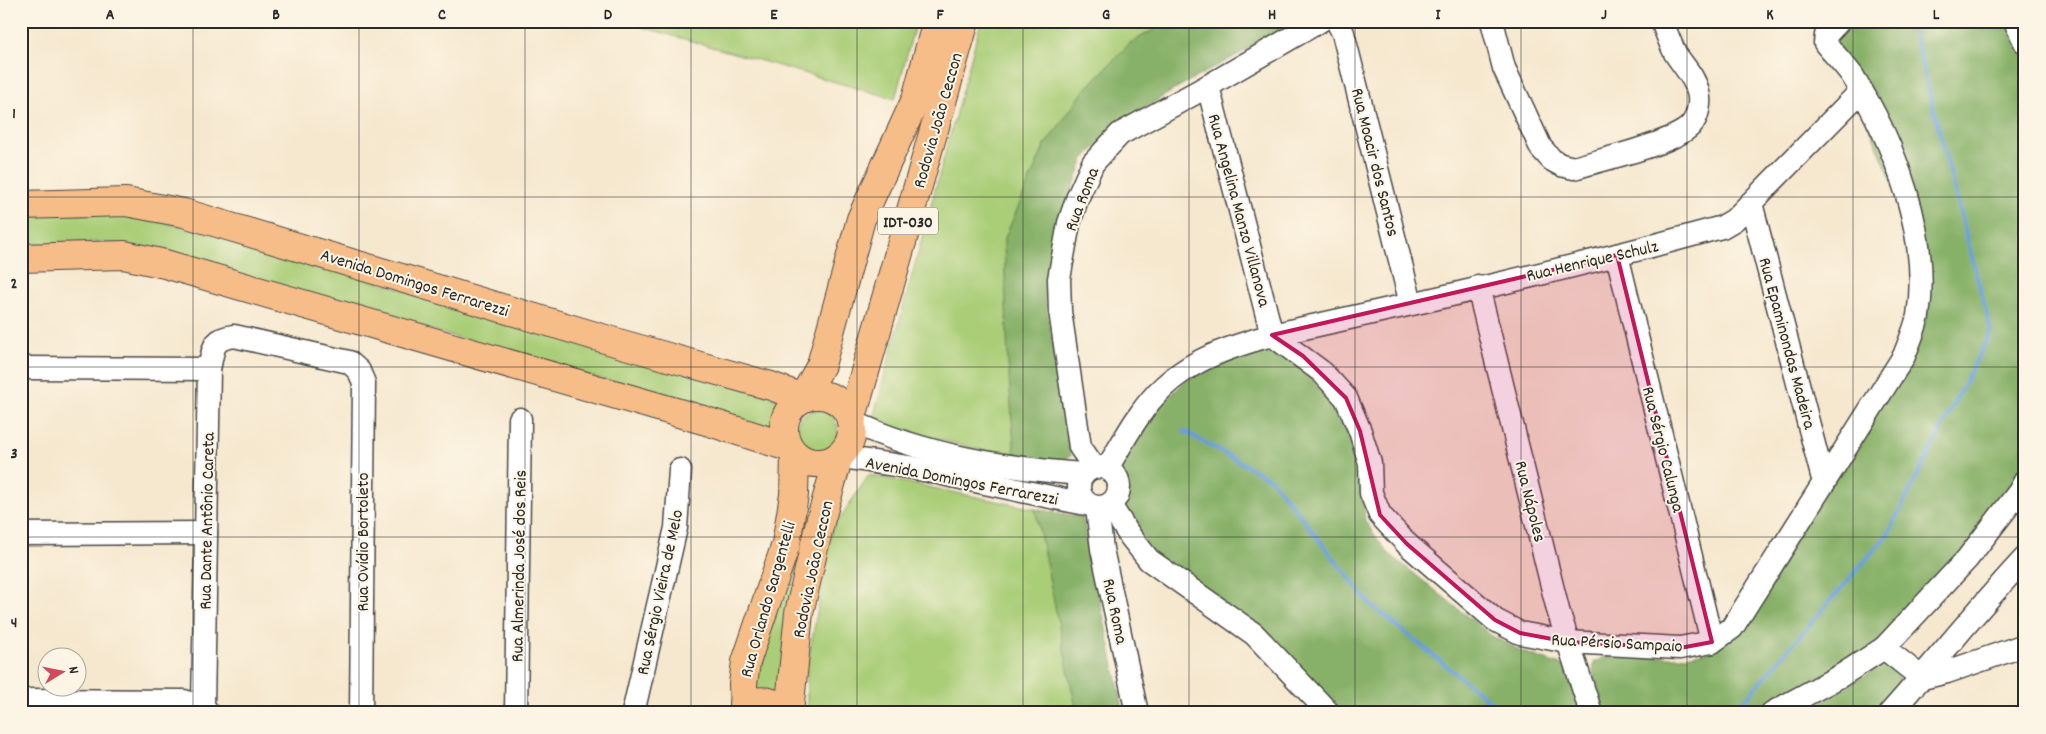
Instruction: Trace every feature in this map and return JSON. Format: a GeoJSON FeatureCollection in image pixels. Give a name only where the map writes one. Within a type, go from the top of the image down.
{"type":"FeatureCollection","features":[{"type":"Feature","properties":{"kind":"main road","name":"Rodovia João Ceccon"},"geometry":{"type":"LineString","coordinates":[[803,398],[820,365],[861,219],[916,99],[937,21]]}},
{"type":"Feature","properties":{"kind":"main road","name":"Rodovia João Ceccon"},"geometry":{"type":"LineString","coordinates":[[851,422],[965,21]]}},
{"type":"Feature","properties":{"kind":"main road","name":"Avenida Domingos Ferrarezzi"},"geometry":{"type":"LineString","coordinates":[[21,205],[126,202],[184,213],[622,344],[771,386],[803,398]]}},
{"type":"Feature","properties":{"kind":"main road"},"geometry":{"type":"LineString","coordinates":[[21,258],[124,255],[165,264],[703,420],[792,451],[812,463],[831,460],[839,456],[846,449],[850,440],[851,422],[847,412],[831,398],[822,396],[803,398],[787,414],[784,424],[784,434],[792,451]]}},
{"type":"Feature","properties":{"kind":"main road","name":"Rua Orlando Sargentelli"},"geometry":{"type":"LineString","coordinates":[[743,708],[743,684],[746,662],[786,544],[794,495],[792,451]]}},
{"type":"Feature","properties":{"kind":"main road","name":"Rodovia João Ceccon"},"geometry":{"type":"LineString","coordinates":[[789,713],[799,612],[820,522],[839,456]]}},
{"type":"Feature","properties":{"kind":"main road"},"geometry":{"type":"LineString","coordinates":[[743,708],[761,700],[773,702],[784,713]]}},
{"type":"Feature","properties":{"kind":"street","name":"Rua Roma"},"geometry":{"type":"LineString","coordinates":[[1098,506],[1118,495],[1119,482],[1117,476],[1095,470],[1080,447],[1060,312],[1059,279],[1069,224],[1077,199],[1093,163],[1120,134],[1320,21]]}},
{"type":"Feature","properties":{"kind":"street","name":"Rua Moacir dos Santos"},"geometry":{"type":"LineString","coordinates":[[1337,21],[1343,33],[1411,304]]}},
{"type":"Feature","properties":{"kind":"street"},"geometry":{"type":"LineString","coordinates":[[1492,21],[1504,68],[1541,148],[1552,160],[1561,165],[1574,168],[1667,140],[1685,131],[1692,124],[1697,114],[1700,99],[1695,84],[1675,52],[1662,21]]}},
{"type":"Feature","properties":{"kind":"street"},"geometry":{"type":"LineString","coordinates":[[2015,21],[2025,42]]}},
{"type":"Feature","properties":{"kind":"street","name":"Rua Pérsio Sampaio"},"geometry":{"type":"LineString","coordinates":[[1272,334],[1322,372],[1346,398],[1360,431],[1370,463],[1371,493],[1380,515],[1394,532],[1495,620],[1520,632],[1568,642],[1680,648],[1712,642],[1732,628],[1824,483],[1904,356],[1918,317],[1921,273],[1915,227],[1897,167],[1872,109],[1851,74],[1825,43],[1833,28]]}},
{"type":"Feature","properties":{"kind":"street","name":"Rua Angelina Manzo Villanova"},"geometry":{"type":"LineString","coordinates":[[1208,86],[1272,334]]}},
{"type":"Feature","properties":{"kind":"street","name":"Rua Henrique Schulz"},"geometry":{"type":"LineString","coordinates":[[1272,334],[1411,304],[1722,228],[1734,220],[1861,92]]}},
{"type":"Feature","properties":{"kind":"street","name":"Rua Epaminondas Madeira"},"geometry":{"type":"LineString","coordinates":[[1751,203],[1824,483]]}},
{"type":"Feature","properties":{"kind":"street","name":"Rua Sérgio Calunga"},"geometry":{"type":"LineString","coordinates":[[1617,255],[1712,642]]}},
{"type":"Feature","properties":{"kind":"street","name":"Rua Nápoles"},"geometry":{"type":"LineString","coordinates":[[1478,287],[1558,610],[1591,713]]}},
{"type":"Feature","properties":{"kind":"street"},"geometry":{"type":"LineString","coordinates":[[1095,470],[1121,446],[1139,415],[1158,392],[1180,372],[1207,356],[1272,334]]}},
{"type":"Feature","properties":{"kind":"street","name":"Rua Dante Antônio Careta"},"geometry":{"type":"LineString","coordinates":[[206,710],[206,533],[209,369],[215,346],[222,338],[234,336],[350,362],[359,371]]}},
{"type":"Feature","properties":{"kind":"street"},"geometry":{"type":"LineString","coordinates":[[21,368],[209,369]]}},
{"type":"Feature","properties":{"kind":"street","name":"Rua Ovídio Bortoleto"},"geometry":{"type":"LineString","coordinates":[[359,371],[364,383],[361,713]]}},
{"type":"Feature","properties":{"kind":"street","name":"Rua Almerinda José dos Reis"},"geometry":{"type":"LineString","coordinates":[[516,713],[520,418]]}},
{"type":"Feature","properties":{"kind":"street","name":"Avenida Domingos Ferrarezzi"},"geometry":{"type":"LineString","coordinates":[[851,422],[879,435],[908,445],[1021,468],[1095,470]]}},
{"type":"Feature","properties":{"kind":"street","name":"Avenida Domingos Ferrarezzi"},"geometry":{"type":"LineString","coordinates":[[839,456],[912,468],[1048,498],[1098,506]]}},
{"type":"Feature","properties":{"kind":"street","name":"Rua Sérgio Vieira de Melo"},"geometry":{"type":"LineString","coordinates":[[633,713],[676,528],[680,470]]}},
{"type":"Feature","properties":{"kind":"street","name":"Rua Roma"},"geometry":{"type":"LineString","coordinates":[[1095,470],[1079,488],[1098,506],[1102,549],[1138,713]]}},
{"type":"Feature","properties":{"kind":"street"},"geometry":{"type":"LineString","coordinates":[[1772,713],[1842,675],[1884,648],[1967,559],[2023,490]]}},
{"type":"Feature","properties":{"kind":"street"},"geometry":{"type":"LineString","coordinates":[[1098,506],[1130,536],[1149,560],[1254,634],[1328,713]]}},
{"type":"Feature","properties":{"kind":"street"},"geometry":{"type":"LineString","coordinates":[[21,534],[206,533]]}},
{"type":"Feature","properties":{"kind":"street"},"geometry":{"type":"LineString","coordinates":[[1890,713],[2025,558]]}},
{"type":"Feature","properties":{"kind":"street"},"geometry":{"type":"LineString","coordinates":[[1922,678],[1947,672],[2025,645]]}},
{"type":"Feature","properties":{"kind":"street"},"geometry":{"type":"LineString","coordinates":[[1884,648],[1922,678]]}},
{"type":"Feature","properties":{"kind":"street"},"geometry":{"type":"LineString","coordinates":[[21,700],[184,701],[206,710]]}},
{"type":"Feature","properties":{"kind":"highlighted area"},"geometry":{"type":"Polygon","coordinates":[[[1617,255],[1712,642],[1680,648],[1568,642],[1520,633],[1495,620],[1407,544],[1380,515],[1360,431],[1346,398],[1303,356],[1272,335],[1617,255]]]}},
{"type":"Feature","properties":{"kind":"green space"},"geometry":{"type":"Polygon","coordinates":[[[621,21],[916,21],[895,99],[621,21]]]}},
{"type":"Feature","properties":{"kind":"green space"},"geometry":{"type":"Polygon","coordinates":[[[981,21],[1169,21],[1129,44],[1084,91],[1044,147],[1004,240],[1008,360],[1015,459],[872,422],[981,21]]]}},
{"type":"Feature","properties":{"kind":"green space"},"geometry":{"type":"Polygon","coordinates":[[[1169,21],[1300,21],[1180,86],[1115,127],[1084,159],[1053,240],[1045,298],[1071,456],[1055,464],[1015,459],[1008,363],[1004,240],[1045,145],[1084,91],[1129,44],[1169,21]]]}},
{"type":"Feature","properties":{"kind":"green space"},"geometry":{"type":"Polygon","coordinates":[[[1847,21],[2006,21],[2025,60],[2025,464],[2012,488],[1961,554],[1879,642],[1839,668],[1755,713],[1605,713],[1593,673],[1594,662],[1605,657],[1681,657],[1715,650],[1912,360],[1930,273],[1833,39],[1847,21]]]}},
{"type":"Feature","properties":{"kind":"green space"},"geometry":{"type":"Polygon","coordinates":[[[122,213],[195,229],[783,400],[773,428],[141,247],[97,242],[21,245],[21,215],[122,213]]]}},
{"type":"Feature","properties":{"kind":"green space"},"geometry":{"type":"Polygon","coordinates":[[[1263,350],[1279,353],[1303,368],[1352,434],[1361,464],[1365,521],[1386,551],[1492,636],[1523,652],[1566,667],[1584,713],[1343,713],[1153,554],[1121,504],[1119,478],[1128,451],[1146,420],[1185,381],[1235,356],[1263,350]]]}},
{"type":"Feature","properties":{"kind":"green space"},"geometry":{"type":"Polygon","coordinates":[[[821,410],[829,413],[835,419],[838,431],[835,443],[829,449],[813,452],[805,449],[799,443],[796,427],[799,419],[805,413],[821,410]]]}},
{"type":"Feature","properties":{"kind":"green space"},"geometry":{"type":"Polygon","coordinates":[[[869,475],[1035,509],[1077,713],[807,713],[807,667],[832,530],[869,475]]]}},
{"type":"Feature","properties":{"kind":"green space"},"geometry":{"type":"Polygon","coordinates":[[[1035,509],[1082,517],[1124,713],[1077,713],[1035,509]]]}},
{"type":"Feature","properties":{"kind":"green space"},"geometry":{"type":"Polygon","coordinates":[[[808,512],[784,642],[784,699],[746,694],[802,513],[808,512]]]}},
{"type":"Feature","properties":{"kind":"green space"},"geometry":{"type":"Polygon","coordinates":[[[1882,665],[1890,666],[1898,676],[1901,688],[1879,713],[1804,713],[1882,665]]]}},
{"type":"Feature","properties":{"kind":"waterway"},"geometry":{"type":"LineString","coordinates":[[1743,713],[1743,702],[1888,534],[1991,331],[1911,21]]}},
{"type":"Feature","properties":{"kind":"waterway"},"geometry":{"type":"LineString","coordinates":[[1184,431],[1272,480],[1369,603],[1504,713]]}},
{"type":"Feature","properties":{"kind":"waterway"},"geometry":{"type":"LineString","coordinates":[[1716,713],[1743,702]]}}]}
